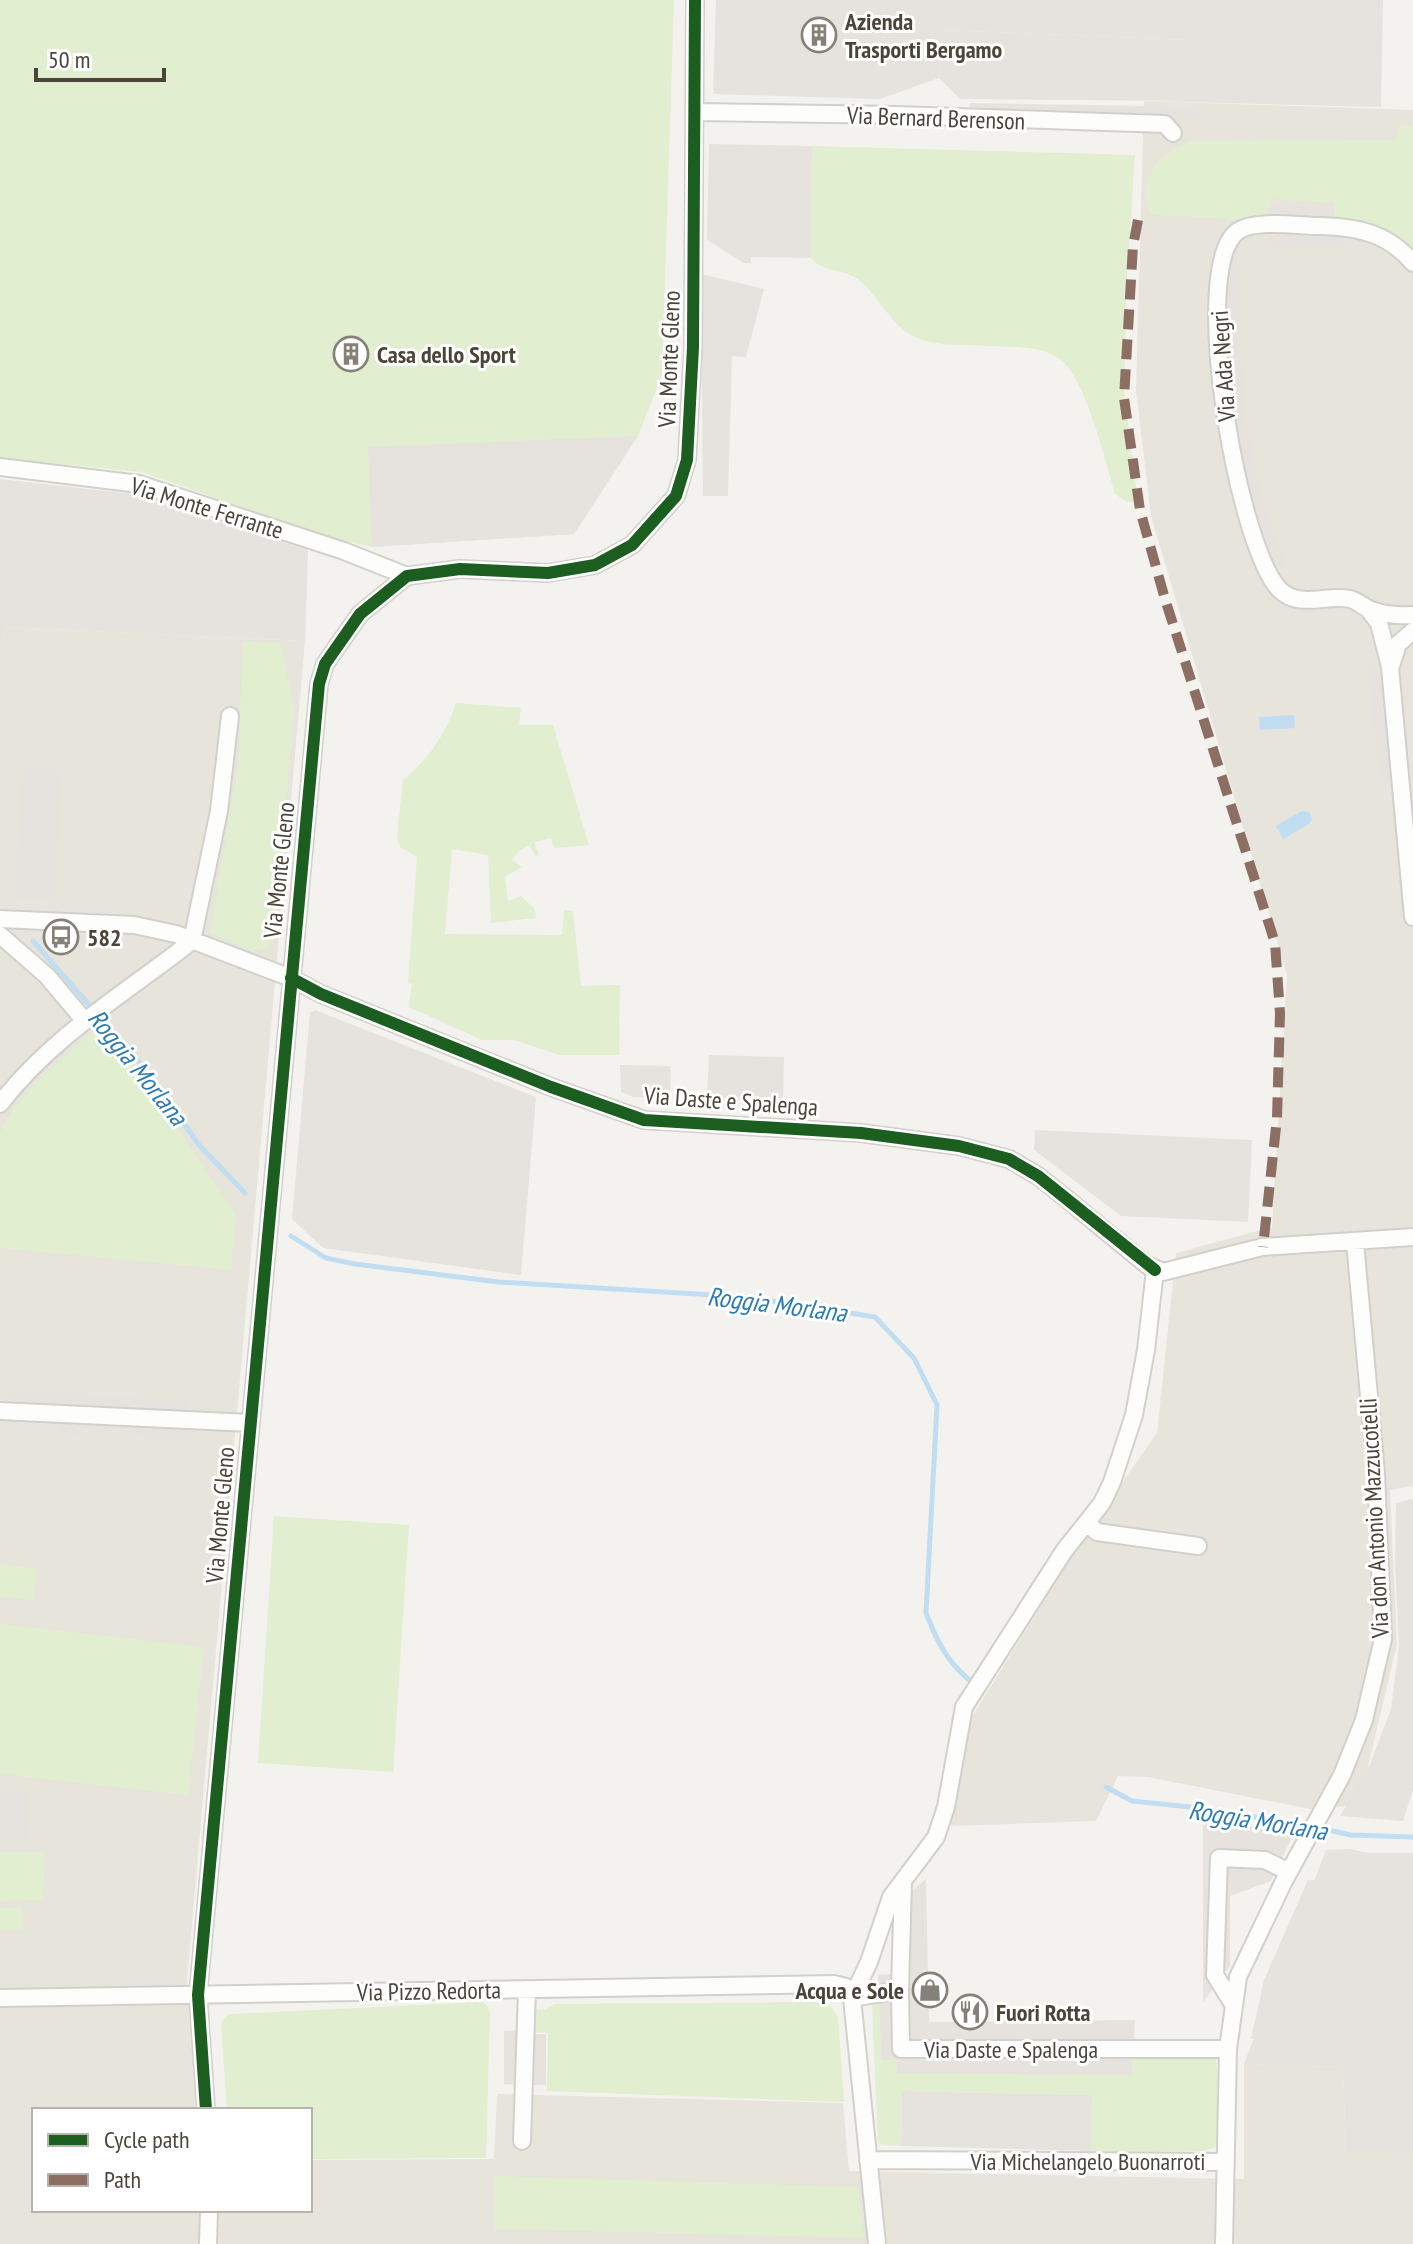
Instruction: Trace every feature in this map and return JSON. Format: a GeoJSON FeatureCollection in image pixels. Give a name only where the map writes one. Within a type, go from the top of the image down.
{"type":"FeatureCollection","features":[{"type":"Feature","properties":{"kind":"street","name":"Via Monte Gleno"},"geometry":{"type":"LineString","coordinates":[[206,2108],[198,1995],[319,684],[325,664],[360,614],[407,576],[460,569],[548,573],[595,565],[632,545],[676,496],[683,479],[688,443],[693,347],[695,0]]}},
{"type":"Feature","properties":{"kind":"street","name":"Via Bernard Berenson"},"geometry":{"type":"LineString","coordinates":[[695,112],[1165,124],[1173,133]]}},
{"type":"Feature","properties":{"kind":"street","name":"Via Ada Negri"},"geometry":{"type":"LineString","coordinates":[[1413,263],[1390,242],[1354,227],[1255,224],[1238,230],[1226,243],[1218,265],[1219,365],[1226,429],[1250,527],[1277,587],[1292,597],[1304,600],[1347,598],[1369,610],[1413,615]]}},
{"type":"Feature","properties":{"kind":"street","name":"Via Monte Ferrante"},"geometry":{"type":"LineString","coordinates":[[0,467],[139,484],[344,551],[407,576]]}},
{"type":"Feature","properties":{"kind":"street"},"geometry":{"type":"LineString","coordinates":[[1369,610],[1379,623],[1390,667],[1413,917]]}},
{"type":"Feature","properties":{"kind":"street"},"geometry":{"type":"LineString","coordinates":[[1390,667],[1398,644],[1413,631]]}},
{"type":"Feature","properties":{"kind":"street"},"geometry":{"type":"LineString","coordinates":[[0,1104],[37,1061],[88,1016],[192,941],[219,811],[230,716]]}},
{"type":"Feature","properties":{"kind":"street","name":"Via Daste e Spalenga"},"geometry":{"type":"LineString","coordinates":[[0,919],[134,925],[176,934],[291,978],[321,994],[551,1087],[644,1120],[769,1125],[861,1133],[959,1146],[1009,1159],[1038,1176],[1155,1270]]}},
{"type":"Feature","properties":{"kind":"street"},"geometry":{"type":"LineString","coordinates":[[0,935],[88,1016]]}},
{"type":"Feature","properties":{"kind":"street"},"geometry":{"type":"LineString","coordinates":[[877,2244],[852,1998],[869,1962],[891,1897],[936,1837],[943,1819],[964,1707],[1064,1551],[1088,1524],[1112,1482],[1134,1415],[1146,1350],[1155,1270],[1163,1272],[1262,1247],[1413,1237]]}},
{"type":"Feature","properties":{"kind":"street","name":"Via don Antonio Mazzucotelli"},"geometry":{"type":"LineString","coordinates":[[1225,2162],[1228,2049],[1238,1977],[1289,1872],[1342,1775],[1364,1720],[1383,1639],[1376,1473],[1355,1242]]}},
{"type":"Feature","properties":{"kind":"street","name":"Via Monte Gleno"},"geometry":{"type":"LineString","coordinates":[[0,1411],[250,1423]]}},
{"type":"Feature","properties":{"kind":"street"},"geometry":{"type":"LineString","coordinates":[[1088,1524],[1097,1532],[1198,1546]]}},
{"type":"Feature","properties":{"kind":"street"},"geometry":{"type":"LineString","coordinates":[[1233,2004],[1215,1975],[1219,1858],[1265,1860],[1289,1872]]}},
{"type":"Feature","properties":{"kind":"street"},"geometry":{"type":"LineString","coordinates":[[852,1998],[900,1990],[903,1880]]}},
{"type":"Feature","properties":{"kind":"street","name":"Via Pizzo Redorta"},"geometry":{"type":"LineString","coordinates":[[0,1998],[834,1984],[846,1987],[852,1998]]}},
{"type":"Feature","properties":{"kind":"street"},"geometry":{"type":"LineString","coordinates":[[522,2141],[527,1989]]}},
{"type":"Feature","properties":{"kind":"street","name":"Via Daste e Spalenga"},"geometry":{"type":"LineString","coordinates":[[900,1990],[901,2049],[1228,2049]]}},
{"type":"Feature","properties":{"kind":"street","name":"Via Michelangelo Buonarroti"},"geometry":{"type":"LineString","coordinates":[[868,2160],[1225,2162],[1224,2244]]}},
{"type":"Feature","properties":{"kind":"street"},"geometry":{"type":"LineString","coordinates":[[208,2244],[209,2212]]}},
{"type":"Feature","properties":{"kind":"shaded area"},"geometry":{"type":"Polygon","coordinates":[[[716,0],[1383,0],[1381,107],[1144,101],[1199,100],[1188,40],[942,30],[939,78],[880,99],[713,94],[716,0]]]}},
{"type":"Feature","properties":{"kind":"shaded area"},"geometry":{"type":"Polygon","coordinates":[[[954,10],[1009,11],[1017,25],[960,22],[954,10]]]}},
{"type":"Feature","properties":{"kind":"shaded area"},"geometry":{"type":"Polygon","coordinates":[[[941,30],[1188,40],[1202,55],[1199,101],[960,99],[939,78],[941,30]]]}},
{"type":"Feature","properties":{"kind":"shaded area"},"geometry":{"type":"Polygon","coordinates":[[[1144,101],[1413,110],[1413,1486],[1390,1490],[1397,1644],[1359,1805],[1310,1809],[1148,1777],[1118,1776],[1096,1821],[951,1826],[968,1723],[1087,1532],[1157,1433],[1176,1253],[1272,1227],[1287,975],[1151,516],[1136,390],[1144,101]]]}},
{"type":"Feature","properties":{"kind":"shaded area"},"geometry":{"type":"Polygon","coordinates":[[[970,103],[1199,107],[1199,120],[970,116],[970,103]]]}},
{"type":"Feature","properties":{"kind":"shaded area"},"geometry":{"type":"Polygon","coordinates":[[[709,144],[812,146],[811,258],[751,257],[751,263],[744,263],[707,240],[709,144]]]}},
{"type":"Feature","properties":{"kind":"shaded area"},"geometry":{"type":"Polygon","coordinates":[[[1271,205],[1329,207],[1329,222],[1269,220],[1271,205]]]}},
{"type":"Feature","properties":{"kind":"shaded area"},"geometry":{"type":"Polygon","coordinates":[[[1270,231],[1343,233],[1343,248],[1270,246],[1270,231]]]}},
{"type":"Feature","properties":{"kind":"shaded area"},"geometry":{"type":"Polygon","coordinates":[[[1225,265],[1241,267],[1240,341],[1246,422],[1269,520],[1286,566],[1274,570],[1253,512],[1234,439],[1225,341],[1225,265]]]}},
{"type":"Feature","properties":{"kind":"shaded area"},"geometry":{"type":"Polygon","coordinates":[[[701,274],[764,289],[746,357],[732,356],[728,496],[703,496],[701,274]]]}},
{"type":"Feature","properties":{"kind":"shaded area"},"geometry":{"type":"Polygon","coordinates":[[[638,436],[574,534],[372,547],[368,447],[638,436]]]}},
{"type":"Feature","properties":{"kind":"shaded area"},"geometry":{"type":"Polygon","coordinates":[[[0,479],[132,494],[308,550],[305,641],[5,627],[0,646],[0,479]]]}},
{"type":"Feature","properties":{"kind":"shaded area"},"geometry":{"type":"Polygon","coordinates":[[[5,627],[305,641],[187,1980],[197,2108],[32,2108],[32,2212],[312,2212],[312,2160],[494,2159],[497,2094],[843,2103],[849,2171],[1244,2179],[1244,2064],[1343,2067],[1346,2153],[1413,2154],[1413,2244],[0,2244],[0,646],[5,627]]]}},
{"type":"Feature","properties":{"kind":"shaded area"},"geometry":{"type":"Polygon","coordinates":[[[1382,662],[1394,780],[1380,782],[1367,664],[1382,662]]]}},
{"type":"Feature","properties":{"kind":"shaded area"},"geometry":{"type":"Polygon","coordinates":[[[23,768],[62,770],[54,902],[15,899],[23,768]]]}},
{"type":"Feature","properties":{"kind":"shaded area"},"geometry":{"type":"Polygon","coordinates":[[[315,1010],[536,1097],[521,1275],[323,1248],[292,1219],[310,1013],[315,1010]]]}},
{"type":"Feature","properties":{"kind":"shaded area"},"geometry":{"type":"Polygon","coordinates":[[[709,1055],[784,1057],[783,1104],[707,1097],[709,1055]]]}},
{"type":"Feature","properties":{"kind":"shaded area"},"geometry":{"type":"Polygon","coordinates":[[[620,1065],[671,1066],[670,1098],[633,1097],[621,1092],[620,1065]]]}},
{"type":"Feature","properties":{"kind":"shaded area"},"geometry":{"type":"Polygon","coordinates":[[[1035,1130],[1252,1140],[1248,1222],[1121,1216],[1034,1150],[1035,1130]]]}},
{"type":"Feature","properties":{"kind":"shaded area"},"geometry":{"type":"Polygon","coordinates":[[[7,1390],[187,1400],[187,1412],[6,1403],[7,1390]]]}},
{"type":"Feature","properties":{"kind":"shaded area"},"geometry":{"type":"Polygon","coordinates":[[[61,1421],[87,1423],[86,1435],[60,1434],[61,1421]]]}},
{"type":"Feature","properties":{"kind":"shaded area"},"geometry":{"type":"Polygon","coordinates":[[[129,1425],[193,1428],[193,1440],[129,1437],[129,1425]]]}},
{"type":"Feature","properties":{"kind":"shaded area"},"geometry":{"type":"Polygon","coordinates":[[[1413,1499],[1413,1790],[1403,1821],[1340,1816],[1370,1764],[1391,1709],[1399,1645],[1396,1503],[1413,1499]]]}},
{"type":"Feature","properties":{"kind":"shaded area"},"geometry":{"type":"Polygon","coordinates":[[[0,1792],[29,1792],[29,1839],[0,1839],[0,1792]]]}},
{"type":"Feature","properties":{"kind":"shaded area"},"geometry":{"type":"Polygon","coordinates":[[[1203,1817],[1293,1835],[1271,1881],[1230,1896],[1230,1966],[1203,2002],[1203,1817]]]}},
{"type":"Feature","properties":{"kind":"shaded area"},"geometry":{"type":"Polygon","coordinates":[[[1349,1849],[1369,1853],[1413,1853],[1413,2154],[1346,2153],[1343,2067],[1244,2064],[1326,1850],[1349,1849]]]}},
{"type":"Feature","properties":{"kind":"shaded area"},"geometry":{"type":"Polygon","coordinates":[[[926,1879],[929,2022],[1135,2020],[1132,2075],[897,2073],[896,2060],[881,2060],[878,1974],[896,1975],[908,1894],[926,1879]]]}},
{"type":"Feature","properties":{"kind":"shaded area"},"geometry":{"type":"Polygon","coordinates":[[[1308,1880],[1339,1881],[1338,2039],[1251,2039],[1264,1980],[1308,1880]]]}},
{"type":"Feature","properties":{"kind":"shaded area"},"geometry":{"type":"Polygon","coordinates":[[[98,2004],[98,2009],[27,2010],[26,2005],[98,2004]]]}},
{"type":"Feature","properties":{"kind":"shaded area"},"geometry":{"type":"Polygon","coordinates":[[[518,2030],[517,2085],[504,2084],[504,2031],[518,2030]]]}},
{"type":"Feature","properties":{"kind":"shaded area"},"geometry":{"type":"Polygon","coordinates":[[[532,2034],[546,2034],[546,2085],[532,2085],[532,2034]]]}},
{"type":"Feature","properties":{"kind":"shaded area"},"geometry":{"type":"Polygon","coordinates":[[[902,2091],[1092,2095],[1091,2151],[901,2146],[902,2091]]]}},
{"type":"Feature","properties":{"kind":"green space"},"geometry":{"type":"Polygon","coordinates":[[[0,0],[674,0],[662,375],[638,436],[574,534],[372,547],[326,537],[142,472],[0,458],[0,0]]]}},
{"type":"Feature","properties":{"kind":"green space"},"geometry":{"type":"Polygon","coordinates":[[[1399,124],[1413,126],[1413,254],[1378,228],[1335,220],[1334,203],[1271,199],[1266,218],[1236,219],[1152,215],[1148,207],[1146,190],[1156,165],[1168,153],[1192,141],[1396,140],[1399,124]]]}},
{"type":"Feature","properties":{"kind":"green space"},"geometry":{"type":"Polygon","coordinates":[[[812,146],[1135,155],[1126,294],[1124,391],[1138,502],[1127,502],[1115,494],[1086,401],[1078,383],[1060,359],[1034,349],[941,344],[915,337],[899,326],[859,280],[822,266],[811,258],[812,146]]]}},
{"type":"Feature","properties":{"kind":"green space"},"geometry":{"type":"Polygon","coordinates":[[[242,641],[280,643],[294,707],[276,937],[266,949],[249,950],[210,933],[239,755],[242,641]]]}},
{"type":"Feature","properties":{"kind":"green space"},"geometry":{"type":"Polygon","coordinates":[[[456,703],[521,708],[519,725],[553,725],[589,845],[554,848],[551,838],[534,842],[539,855],[535,856],[529,845],[519,851],[512,860],[522,867],[505,877],[508,901],[521,896],[535,909],[536,918],[491,923],[488,855],[452,849],[445,934],[562,935],[564,910],[573,911],[581,986],[620,985],[619,1055],[560,1055],[514,1040],[482,1040],[409,1007],[417,857],[400,847],[397,837],[403,780],[436,745],[456,703]]]}},
{"type":"Feature","properties":{"kind":"green space"},"geometry":{"type":"Polygon","coordinates":[[[99,1026],[141,1075],[236,1214],[231,1270],[0,1248],[0,1132],[14,1107],[36,1082],[99,1026]]]}},
{"type":"Feature","properties":{"kind":"green space"},"geometry":{"type":"Polygon","coordinates":[[[274,1516],[409,1525],[393,1772],[258,1763],[274,1516]]]}},
{"type":"Feature","properties":{"kind":"green space"},"geometry":{"type":"Polygon","coordinates":[[[0,1564],[37,1569],[33,1600],[0,1597],[0,1564]]]}},
{"type":"Feature","properties":{"kind":"green space"},"geometry":{"type":"Polygon","coordinates":[[[0,1624],[204,1647],[188,1795],[0,1774],[0,1624]]]}},
{"type":"Feature","properties":{"kind":"green space"},"geometry":{"type":"Polygon","coordinates":[[[0,1852],[45,1852],[43,1900],[0,1901],[0,1852]]]}},
{"type":"Feature","properties":{"kind":"green space"},"geometry":{"type":"Polygon","coordinates":[[[0,1908],[22,1908],[22,1930],[0,1930],[0,1908]]]}},
{"type":"Feature","properties":{"kind":"green space"},"geometry":{"type":"Polygon","coordinates":[[[483,2002],[490,2013],[486,2158],[312,2159],[312,2108],[227,2108],[221,2024],[231,2014],[483,2002]]]}},
{"type":"Feature","properties":{"kind":"green space"},"geometry":{"type":"Polygon","coordinates":[[[872,2002],[879,2002],[881,2060],[896,2060],[897,2072],[1132,2075],[1133,2056],[1216,2056],[1220,2138],[1216,2147],[1204,2151],[1091,2151],[1092,2095],[902,2091],[901,2146],[878,2144],[872,2002]]]}},
{"type":"Feature","properties":{"kind":"green space"},"geometry":{"type":"Polygon","coordinates":[[[555,2004],[828,2004],[838,2017],[844,2102],[547,2091],[548,2033],[534,2032],[534,2010],[555,2004]]]}},
{"type":"Feature","properties":{"kind":"green space"},"geometry":{"type":"Polygon","coordinates":[[[494,2176],[858,2187],[864,2238],[495,2229],[494,2176]]]}},
{"type":"Feature","properties":{"kind":"water"},"geometry":{"type":"Polygon","coordinates":[[[1294,715],[1295,728],[1260,730],[1259,717],[1294,715]]]}},
{"type":"Feature","properties":{"kind":"water"},"geometry":{"type":"Polygon","coordinates":[[[1302,811],[1309,812],[1312,819],[1309,824],[1283,839],[1276,826],[1302,811]]]}},
{"type":"Feature","properties":{"kind":"waterway","name":"Roggia Morlana"},"geometry":{"type":"LineString","coordinates":[[33,941],[146,1070],[199,1145],[245,1193]]}},
{"type":"Feature","properties":{"kind":"waterway","name":"Roggia Morlana"},"geometry":{"type":"LineString","coordinates":[[291,1236],[326,1258],[355,1264],[498,1282],[746,1297],[875,1317],[914,1358],[937,1405],[926,1613],[942,1649],[968,1679]]}},
{"type":"Feature","properties":{"kind":"waterway","name":"Roggia Morlana"},"geometry":{"type":"LineString","coordinates":[[1106,1787],[1132,1801],[1200,1808],[1309,1826]]}},
{"type":"Feature","properties":{"kind":"waterway","name":"Roggia Morlana"},"geometry":{"type":"LineString","coordinates":[[1319,1828],[1351,1835],[1413,1837]]}},
{"type":"Feature","properties":{"kind":"marked path"},"geometry":{"type":"LineString","coordinates":[[1138,220],[1133,246],[1124,398],[1140,510],[1165,599],[1275,943],[1280,1013],[1277,1118],[1263,1247]]}},
{"type":"Feature","properties":{"kind":"cycle path"},"geometry":{"type":"LineString","coordinates":[[206,2108],[198,1995],[319,684],[325,664],[360,614],[407,576],[460,569],[548,573],[595,565],[632,545],[676,496],[687,460],[693,347],[695,0]]}},
{"type":"Feature","properties":{"kind":"cycle path"},"geometry":{"type":"LineString","coordinates":[[291,978],[321,994],[551,1087],[644,1120],[861,1133],[959,1146],[1009,1159],[1038,1176],[1155,1270]]}},
{"type":"Feature","properties":{"kind":"place","name":"Azienda Trasporti Bergamo"},"geometry":{"type":"Point","coordinates":[819,35]}},
{"type":"Feature","properties":{"kind":"place","name":"Casa dello Sport"},"geometry":{"type":"Point","coordinates":[351,354]}},
{"type":"Feature","properties":{"kind":"place","name":"582"},"geometry":{"type":"Point","coordinates":[61,937]}},
{"type":"Feature","properties":{"kind":"place","name":"Acqua e Sole"},"geometry":{"type":"Point","coordinates":[930,1990]}},
{"type":"Feature","properties":{"kind":"place","name":"Fuori Rotta"},"geometry":{"type":"Point","coordinates":[970,2012]}}]}
